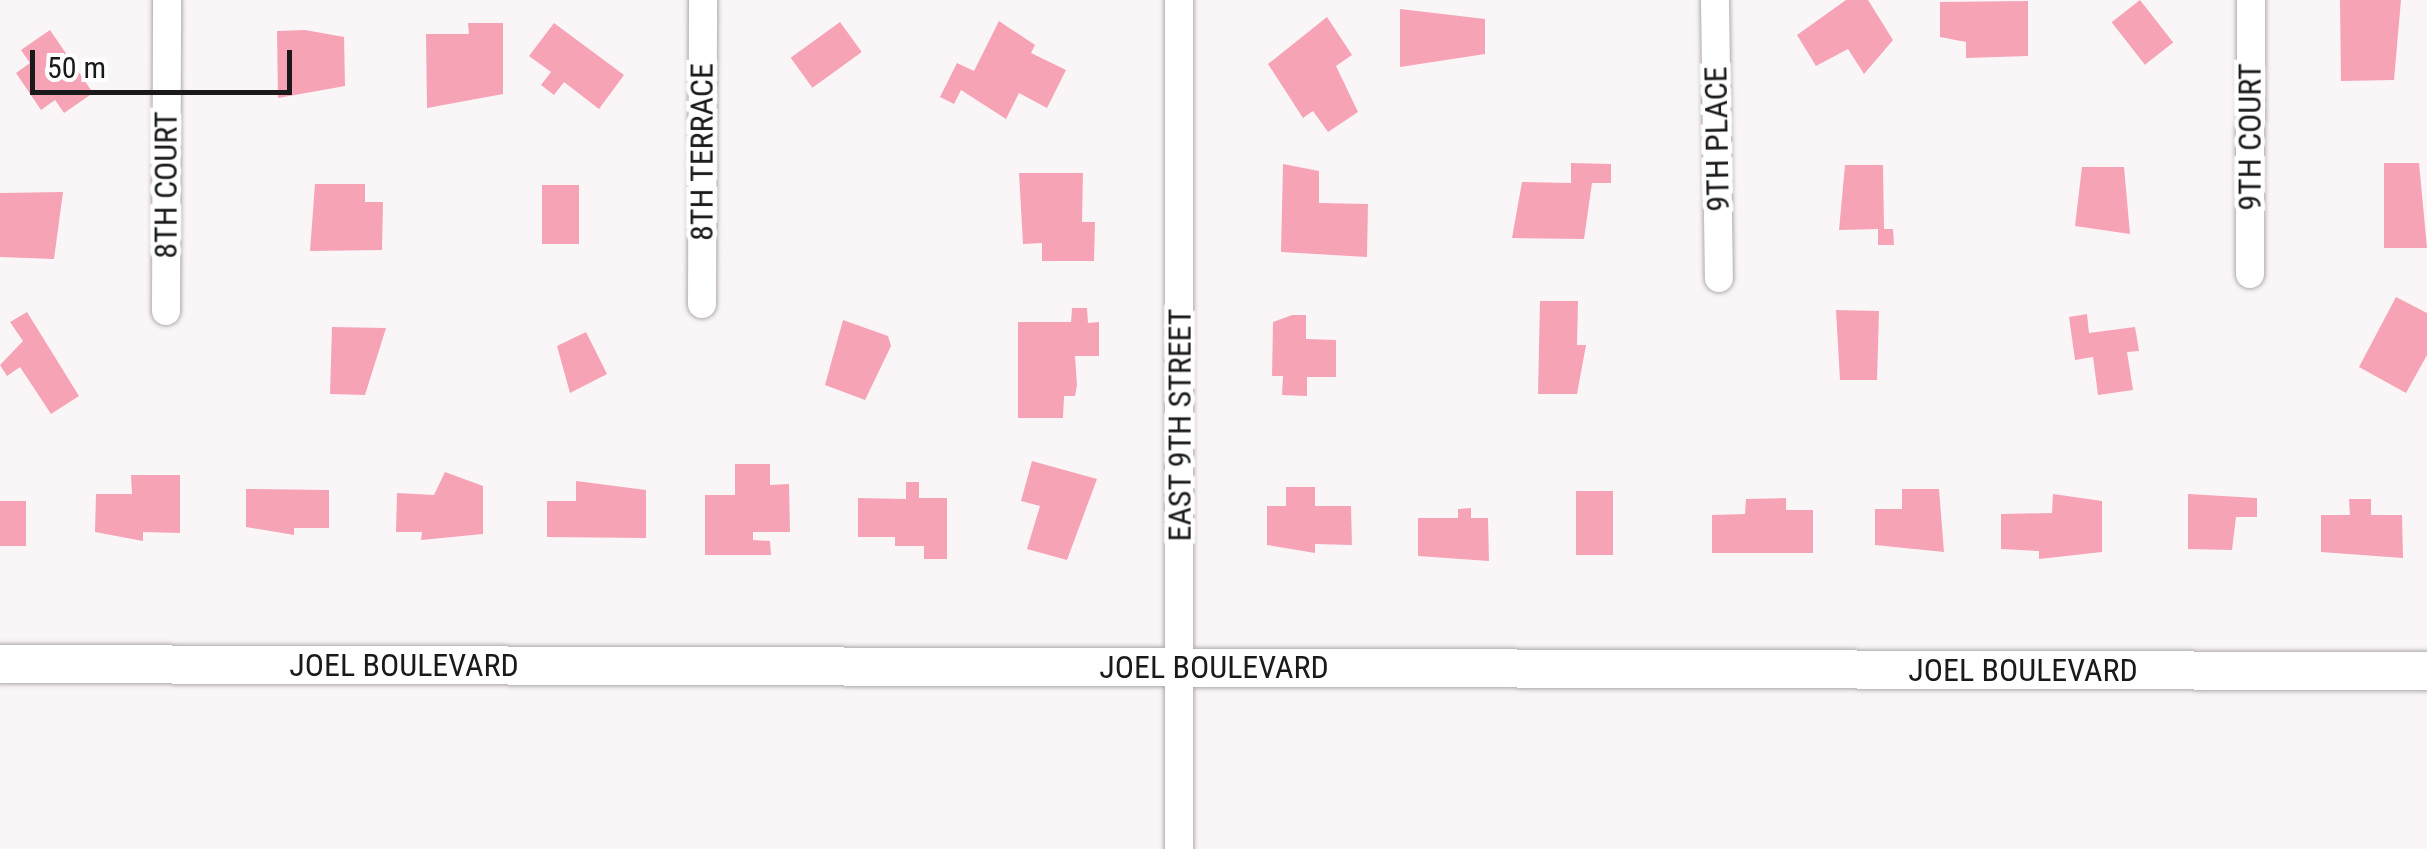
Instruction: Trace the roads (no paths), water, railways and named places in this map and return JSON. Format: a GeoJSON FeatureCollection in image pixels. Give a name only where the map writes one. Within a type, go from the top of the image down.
{"type":"FeatureCollection","features":[{"type":"Feature","properties":{"kind":"main road","name":"JOEL BOULEVARD"},"geometry":{"type":"LineString","coordinates":[[0,664],[2427,671]]}},
{"type":"Feature","properties":{"kind":"street","name":"8TH COURT"},"geometry":{"type":"LineString","coordinates":[[166,310],[167,0]]}},
{"type":"Feature","properties":{"kind":"street","name":"8TH TERRACE"},"geometry":{"type":"LineString","coordinates":[[702,304],[703,0]]}},
{"type":"Feature","properties":{"kind":"street","name":"EAST 9TH STREET"},"geometry":{"type":"LineString","coordinates":[[1179,0],[1179,849]]}},
{"type":"Feature","properties":{"kind":"street","name":"9TH PLACE"},"geometry":{"type":"LineString","coordinates":[[1715,0],[1719,278]]}},
{"type":"Feature","properties":{"kind":"street","name":"9TH COURT"},"geometry":{"type":"LineString","coordinates":[[2250,274],[2251,0]]}}]}
